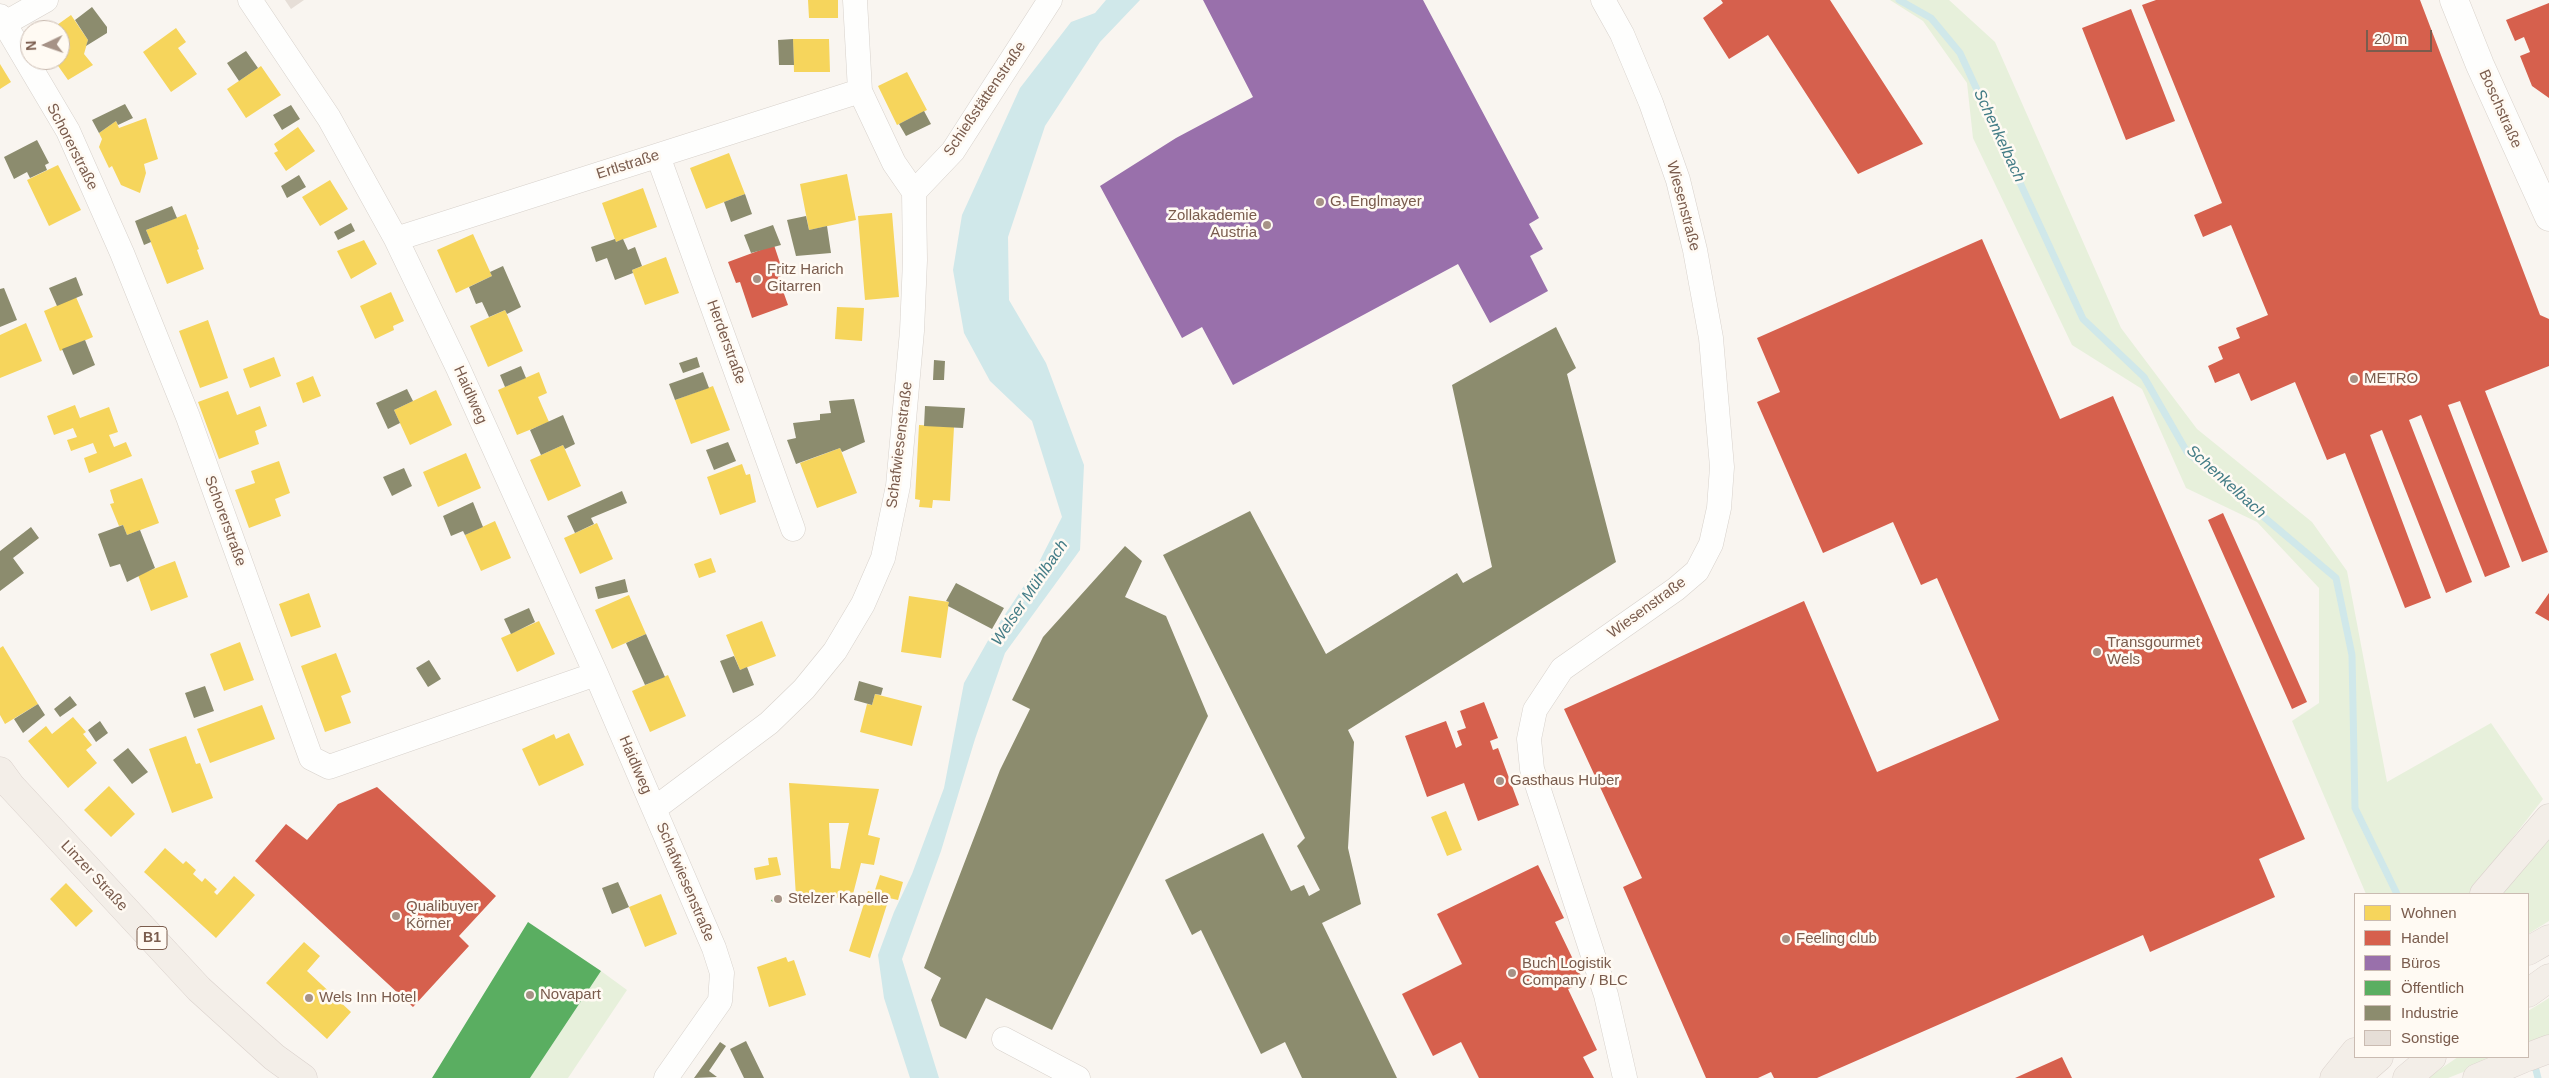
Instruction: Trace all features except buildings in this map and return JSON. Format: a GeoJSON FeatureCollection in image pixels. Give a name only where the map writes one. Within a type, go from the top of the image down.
{"type":"FeatureCollection","features":[{"type":"Feature","properties":{"kind":"main road","name":"Boschstraße"},"geometry":{"type":"LineString","coordinates":[[2454,0],[2480,66],[2549,216]]}},
{"type":"Feature","properties":{"kind":"main road","name":"Linzer Straße"},"geometry":{"type":"LineString","coordinates":[[4,785],[199,989],[274,1057],[303,1078]]}},
{"type":"Feature","properties":{"kind":"main road"},"geometry":{"type":"LineString","coordinates":[[2485,893],[2549,818]]}},
{"type":"Feature","properties":{"kind":"main road"},"geometry":{"type":"LineString","coordinates":[[2529,950],[2549,939]]}},
{"type":"Feature","properties":{"kind":"main road"},"geometry":{"type":"LineString","coordinates":[[2529,992],[2549,978]]}},
{"type":"Feature","properties":{"kind":"main road"},"geometry":{"type":"LineString","coordinates":[[2529,1057],[2549,1048]]}},
{"type":"Feature","properties":{"kind":"main road"},"geometry":{"type":"LineString","coordinates":[[2334,1078],[2354,1053]]}},
{"type":"Feature","properties":{"kind":"main road"},"geometry":{"type":"LineString","coordinates":[[2355,1078],[2378,1058]]}},
{"type":"Feature","properties":{"kind":"main road"},"geometry":{"type":"LineString","coordinates":[[2407,1078],[2431,1058]]}},
{"type":"Feature","properties":{"kind":"main road"},"geometry":{"type":"LineString","coordinates":[[2476,1078],[2526,1058]]}},
{"type":"Feature","properties":{"kind":"street"},"geometry":{"type":"LineString","coordinates":[[1,22],[46,0]]}},
{"type":"Feature","properties":{"kind":"street","name":"Haidlweg"},"geometry":{"type":"LineString","coordinates":[[250,0],[328,118],[396,238],[458,368],[596,674],[654,810]]}},
{"type":"Feature","properties":{"kind":"street"},"geometry":{"type":"LineString","coordinates":[[855,0],[860,90],[894,163],[914,192]]}},
{"type":"Feature","properties":{"kind":"street","name":"Schießstättenstraße"},"geometry":{"type":"LineString","coordinates":[[914,192],[953,151],[1050,0]]}},
{"type":"Feature","properties":{"kind":"street","name":"Wiesenstraße"},"geometry":{"type":"LineString","coordinates":[[1604,0],[1622,34],[1650,103],[1680,189],[1695,250],[1711,338],[1722,467],[1719,508],[1711,544],[1697,571],[1676,589],[1562,669],[1535,710],[1530,739],[1532,769],[1606,994],[1625,1078]]}},
{"type":"Feature","properties":{"kind":"street","name":"Schorerstraße"},"geometry":{"type":"LineString","coordinates":[[1,22],[68,131],[122,253],[188,417],[311,758],[329,767],[596,674]]}},
{"type":"Feature","properties":{"kind":"street","name":"Ertlstraße"},"geometry":{"type":"LineString","coordinates":[[396,238],[860,90]]}},
{"type":"Feature","properties":{"kind":"street","name":"Herderstraße"},"geometry":{"type":"LineString","coordinates":[[658,156],[793,529]]}},
{"type":"Feature","properties":{"kind":"street","name":"Schafwiesenstraße"},"geometry":{"type":"LineString","coordinates":[[666,1078],[720,1001],[722,973],[696,905],[654,810],[769,723],[804,689],[836,651],[863,604],[879,567],[898,486],[912,331],[915,260],[914,192]]}},
{"type":"Feature","properties":{"kind":"street"},"geometry":{"type":"LineString","coordinates":[[1004,1039],[1078,1078]]}},
{"type":"Feature","properties":{"kind":"green space"},"geometry":{"type":"Polygon","coordinates":[[[1890,0],[1949,0],[1995,42],[2121,328],[2197,429],[2312,522],[2347,571],[2387,782],[2491,723],[2543,799],[2470,893],[2366,893],[2292,721],[2319,703],[2319,588],[2257,522],[2186,488],[2142,389],[2072,345],[1973,138],[1967,83],[1923,21],[1890,0]]]}},
{"type":"Feature","properties":{"kind":"green space"},"geometry":{"type":"Polygon","coordinates":[[[2549,837],[2549,921],[2529,933],[2529,893],[2503,893],[2549,837]]]}},
{"type":"Feature","properties":{"kind":"green space"},"geometry":{"type":"Polygon","coordinates":[[[601,971],[627,990],[568,1078],[530,1078],[601,971]]]}},
{"type":"Feature","properties":{"kind":"green space"},"geometry":{"type":"Polygon","coordinates":[[[2549,998],[2549,1041],[2529,1048],[2529,1010],[2549,998]]]}},
{"type":"Feature","properties":{"kind":"green space"},"geometry":{"type":"Polygon","coordinates":[[[2457,1058],[2498,1058],[2448,1078],[2427,1078],[2457,1058]]]}},
{"type":"Feature","properties":{"kind":"water","name":"Welser Mühlbach"},"geometry":{"type":"Polygon","coordinates":[[[1106,0],[1140,0],[1100,42],[1045,126],[1008,237],[1009,300],[1046,363],[1084,465],[1080,550],[1005,653],[975,739],[941,851],[902,959],[939,1078],[910,1078],[884,998],[878,955],[894,912],[912,874],[944,788],[964,683],[990,637],[1036,568],[1062,517],[1032,421],[990,381],[964,333],[953,270],[962,215],[1020,88],[1071,22],[1095,13],[1106,0]]]}},
{"type":"Feature","properties":{"kind":"waterway","name":"Schenkelbach"},"geometry":{"type":"LineString","coordinates":[[1899,0],[1931,18],[1960,53],[2083,319],[2144,377],[2187,452],[2336,578],[2352,655],[2355,808],[2397,893]]}},
{"type":"Feature","properties":{"kind":"waterway","name":"Schenkelbach"},"geometry":{"type":"LineString","coordinates":[[2534,1062],[2538,1078]]}},
{"type":"Feature","properties":{"kind":"place","name":"G. Englmayer"},"geometry":{"type":"Point","coordinates":[1320,202]}},
{"type":"Feature","properties":{"kind":"place","name":"Zollakademie Austria"},"geometry":{"type":"Point","coordinates":[1267,225]}},
{"type":"Feature","properties":{"kind":"place","name":"Fritz Harich Gitarren"},"geometry":{"type":"Point","coordinates":[757,279]}},
{"type":"Feature","properties":{"kind":"place","name":"METRO"},"geometry":{"type":"Point","coordinates":[2354,379]}},
{"type":"Feature","properties":{"kind":"place","name":"Transgourmet Wels"},"geometry":{"type":"Point","coordinates":[2097,652]}},
{"type":"Feature","properties":{"kind":"place","name":"Gasthaus Huber"},"geometry":{"type":"Point","coordinates":[1500,781]}},
{"type":"Feature","properties":{"kind":"place","name":"Stelzer Kapelle"},"geometry":{"type":"Point","coordinates":[778,899]}},
{"type":"Feature","properties":{"kind":"place","name":"Qualibuyer Körner"},"geometry":{"type":"Point","coordinates":[396,916]}},
{"type":"Feature","properties":{"kind":"place","name":"Feeling club"},"geometry":{"type":"Point","coordinates":[1786,939]}},
{"type":"Feature","properties":{"kind":"place","name":"Buch Logistik Company / BLC"},"geometry":{"type":"Point","coordinates":[1512,973]}},
{"type":"Feature","properties":{"kind":"place","name":"Novapart"},"geometry":{"type":"Point","coordinates":[530,995]}},
{"type":"Feature","properties":{"kind":"place","name":"Wels Inn Hotel"},"geometry":{"type":"Point","coordinates":[309,998]}}]}
